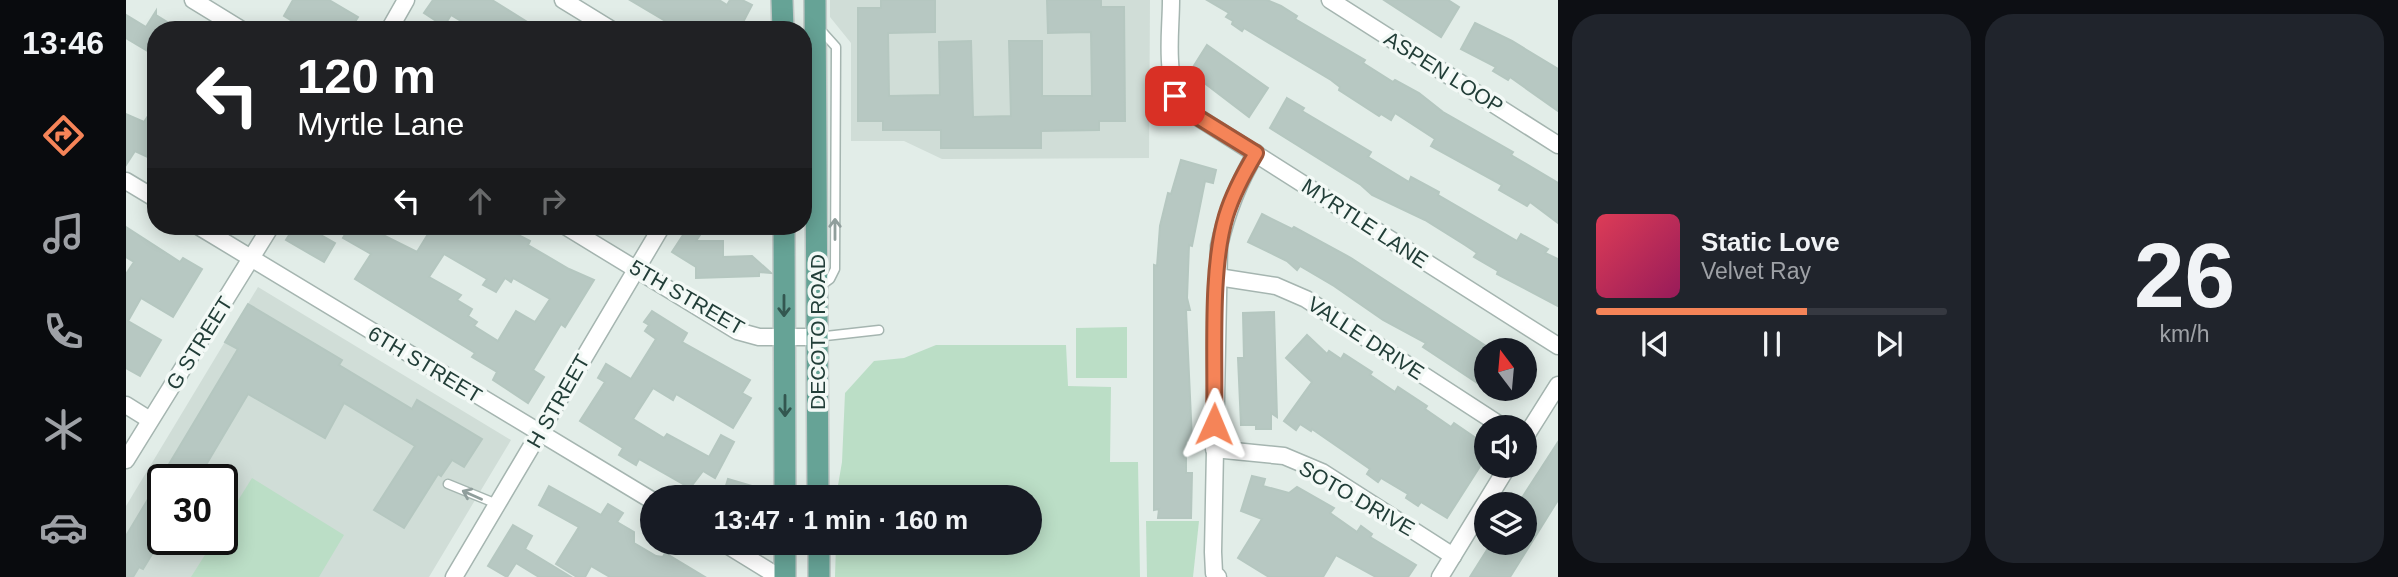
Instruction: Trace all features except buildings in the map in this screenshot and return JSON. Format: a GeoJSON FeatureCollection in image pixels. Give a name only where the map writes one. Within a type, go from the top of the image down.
{"type":"FeatureCollection","features":[{"type":"Feature","properties":{"kind":"main road"},"geometry":{"type":"LineString","coordinates":[[782,0],[783,21]]}},
{"type":"Feature","properties":{"kind":"main road","name":"DECOTO ROAD"},"geometry":{"type":"LineString","coordinates":[[815,0],[818,485]]}},
{"type":"Feature","properties":{"kind":"main road","name":"DECOTO ROAD"},"geometry":{"type":"LineString","coordinates":[[784,235],[785,485]]}},
{"type":"Feature","properties":{"kind":"main road"},"geometry":{"type":"LineString","coordinates":[[785,555],[785,577]]}},
{"type":"Feature","properties":{"kind":"main road"},"geometry":{"type":"LineString","coordinates":[[819,555],[819,577]]}},
{"type":"Feature","properties":{"kind":"street"},"geometry":{"type":"LineString","coordinates":[[193,0],[227,21]]}},
{"type":"Feature","properties":{"kind":"street"},"geometry":{"type":"LineString","coordinates":[[394,21],[407,0]]}},
{"type":"Feature","properties":{"kind":"street"},"geometry":{"type":"LineString","coordinates":[[563,0],[597,21]]}},
{"type":"Feature","properties":{"kind":"street","name":"MYRTLE LANE"},"geometry":{"type":"LineString","coordinates":[[1171,0],[1171,80],[1175,96],[1188,111],[1558,346]]}},
{"type":"Feature","properties":{"kind":"street","name":"ASPEN LOOP"},"geometry":{"type":"LineString","coordinates":[[1330,0],[1558,145]]}},
{"type":"Feature","properties":{"kind":"street"},"geometry":{"type":"LineString","coordinates":[[1216,575],[1214,449],[1219,246],[1226,215],[1239,181],[1256,153]]}},
{"type":"Feature","properties":{"kind":"street"},"geometry":{"type":"LineString","coordinates":[[126,181],[147,194]]}},
{"type":"Feature","properties":{"kind":"street","name":"6TH STREET"},"geometry":{"type":"LineString","coordinates":[[212,235],[640,493]]}},
{"type":"Feature","properties":{"kind":"street","name":"G STREET"},"geometry":{"type":"LineString","coordinates":[[126,460],[266,235]]}},
{"type":"Feature","properties":{"kind":"street","name":"5TH STREET"},"geometry":{"type":"LineString","coordinates":[[580,235],[737,331],[759,337],[817,337]]}},
{"type":"Feature","properties":{"kind":"street","name":"H STREET"},"geometry":{"type":"LineString","coordinates":[[454,577],[657,235]]}},
{"type":"Feature","properties":{"kind":"street","name":"VALLE DRIVE"},"geometry":{"type":"LineString","coordinates":[[1217,277],[1276,286],[1306,299],[1485,415]]}},
{"type":"Feature","properties":{"kind":"street"},"geometry":{"type":"LineString","coordinates":[[1537,418],[1558,385]]}},
{"type":"Feature","properties":{"kind":"street"},"geometry":{"type":"LineString","coordinates":[[126,405],[150,419]]}},
{"type":"Feature","properties":{"kind":"street","name":"SOTO DRIVE"},"geometry":{"type":"LineString","coordinates":[[1214,449],[1284,456],[1322,472],[1453,556]]}},
{"type":"Feature","properties":{"kind":"street"},"geometry":{"type":"LineString","coordinates":[[1440,577],[1501,478]]}},
{"type":"Feature","properties":{"kind":"street"},"geometry":{"type":"LineString","coordinates":[[743,555],[779,577]]}},
{"type":"Feature","properties":{"kind":"lane"},"geometry":{"type":"LineString","coordinates":[[817,337],[879,330]]}},
{"type":"Feature","properties":{"kind":"lane"},"geometry":{"type":"LineString","coordinates":[[448,484],[497,504]]}},
{"type":"Feature","properties":{"kind":"shaded area"},"geometry":{"type":"Polygon","coordinates":[[[830,0],[1150,0],[1149,158],[942,159],[904,141],[851,141],[851,43],[830,17],[830,0]]]}},
{"type":"Feature","properties":{"kind":"shaded area"},"geometry":{"type":"Polygon","coordinates":[[[258,287],[511,440],[429,577],[126,577],[126,506],[147,471],[147,555],[238,555],[238,464],[151,464],[258,287]]]}},
{"type":"Feature","properties":{"kind":"green space"},"geometry":{"type":"Polygon","coordinates":[[[1127,327],[1127,378],[1076,378],[1076,328],[1127,327]]]}},
{"type":"Feature","properties":{"kind":"green space"},"geometry":{"type":"Polygon","coordinates":[[[936,345],[1066,345],[1068,386],[1111,387],[1110,462],[1138,462],[1140,577],[835,577],[836,555],[1042,555],[1042,485],[838,485],[842,462],[845,393],[874,361],[904,358],[936,345]]]}},
{"type":"Feature","properties":{"kind":"green space"},"geometry":{"type":"Polygon","coordinates":[[[252,478],[344,535],[319,577],[191,577],[205,555],[238,555],[238,500],[252,478]]]}},
{"type":"Feature","properties":{"kind":"green space"},"geometry":{"type":"Polygon","coordinates":[[[1146,521],[1199,521],[1193,577],[1147,577],[1146,521]]]}},
{"type":"Feature","properties":{"kind":"route"},"geometry":{"type":"LineString","coordinates":[[1175,96],[1188,111],[1256,153],[1239,181],[1226,215],[1219,246],[1214,424]]}}]}
